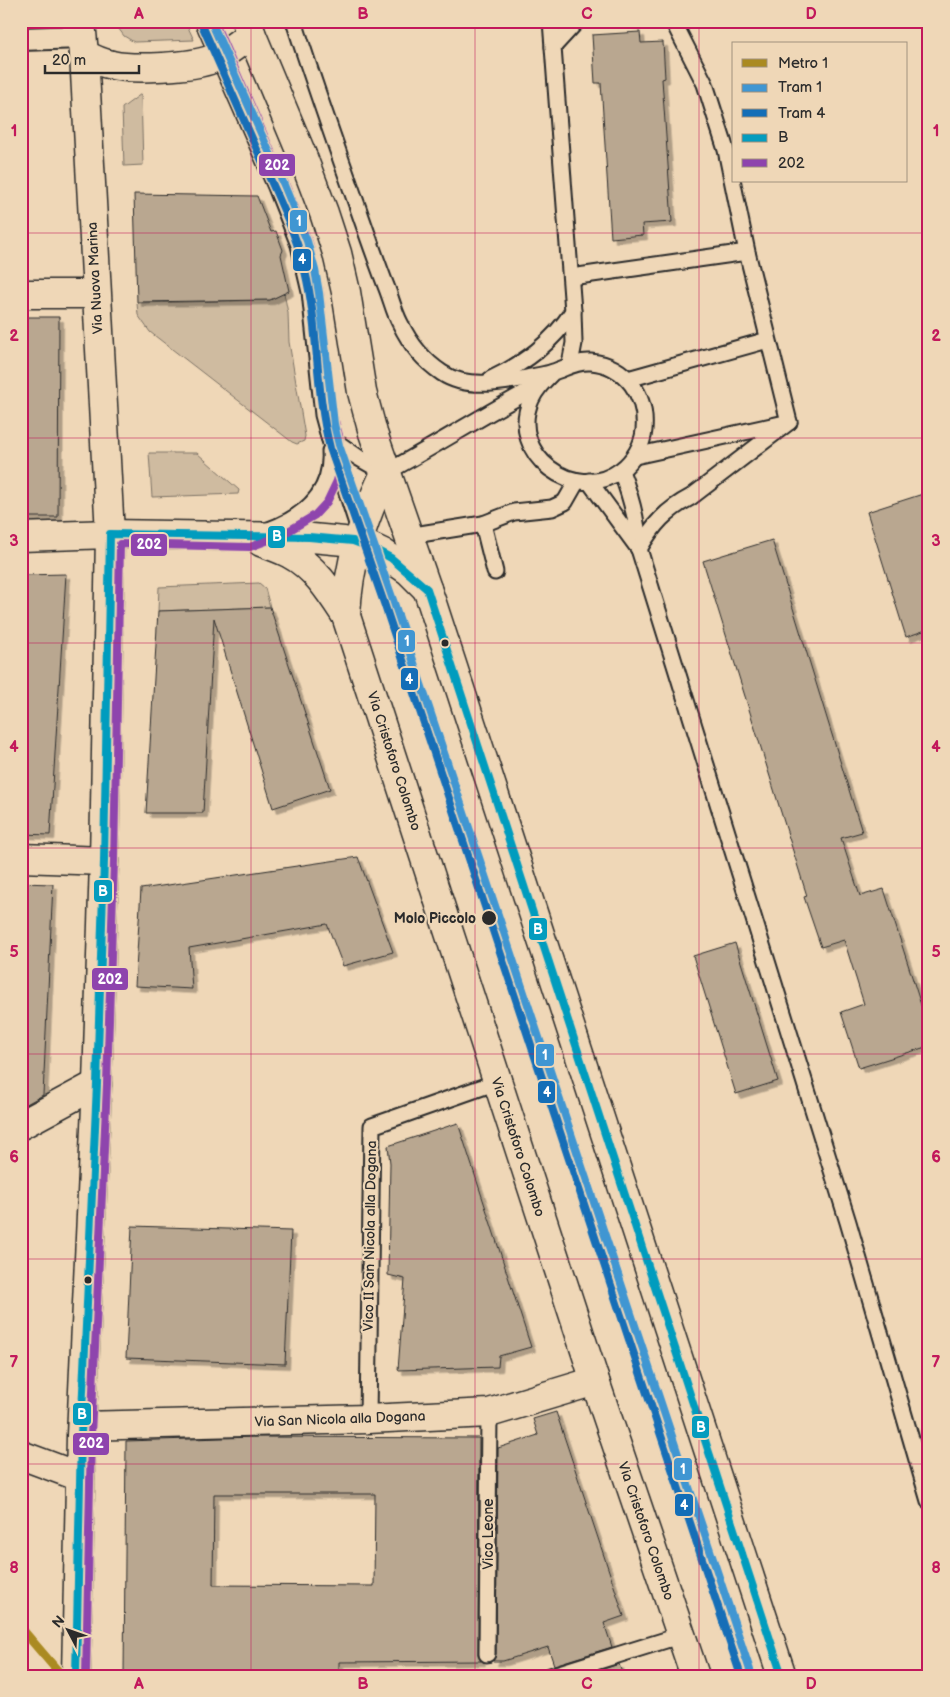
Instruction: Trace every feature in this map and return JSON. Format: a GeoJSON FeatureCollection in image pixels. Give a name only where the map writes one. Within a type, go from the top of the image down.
{"type":"FeatureCollection","features":[{"type":"Feature","properties":{"kind":"main road"},"geometry":{"type":"LineString","coordinates":[[82,37],[97,61],[114,66],[182,65],[202,62],[219,56],[239,44],[248,27]]}},
{"type":"Feature","properties":{"kind":"main road"},"geometry":{"type":"LineString","coordinates":[[248,27],[324,212],[337,253],[346,292],[362,392],[372,433],[427,589],[782,1676]]}},
{"type":"Feature","properties":{"kind":"main road","name":"Via Nuova Marina"},"geometry":{"type":"LineString","coordinates":[[76,1676],[80,1478],[97,1084],[104,861],[110,534],[82,37]]}},
{"type":"Feature","properties":{"kind":"main road"},"geometry":{"type":"LineString","coordinates":[[21,294],[96,294]]}},
{"type":"Feature","properties":{"kind":"main road"},"geometry":{"type":"LineString","coordinates":[[346,616],[347,590],[358,537],[385,473]]}},
{"type":"Feature","properties":{"kind":"main road"},"geometry":{"type":"LineString","coordinates":[[21,537],[110,534],[358,537],[392,558],[427,589]]}},
{"type":"Feature","properties":{"kind":"main road"},"geometry":{"type":"LineString","coordinates":[[249,537],[292,555],[313,571],[346,616]]}},
{"type":"Feature","properties":{"kind":"main road","name":"Via Cristoforo Colombo"},"geometry":{"type":"LineString","coordinates":[[346,616],[594,1381],[695,1676]]}},
{"type":"Feature","properties":{"kind":"main road"},"geometry":{"type":"LineString","coordinates":[[21,858],[104,861]]}},
{"type":"Feature","properties":{"kind":"main road"},"geometry":{"type":"LineString","coordinates":[[21,1125],[97,1084]]}},
{"type":"Feature","properties":{"kind":"main road","name":"Via San Nicola alla Dogana"},"geometry":{"type":"LineString","coordinates":[[82,1426],[368,1419],[489,1413],[594,1381]]}},
{"type":"Feature","properties":{"kind":"main road"},"geometry":{"type":"LineString","coordinates":[[21,1455],[80,1478]]}},
{"type":"Feature","properties":{"kind":"street"},"geometry":{"type":"LineString","coordinates":[[21,39],[82,37]]}},
{"type":"Feature","properties":{"kind":"lane"},"geometry":{"type":"LineString","coordinates":[[203,21],[276,186],[299,245],[310,292],[324,415],[358,537]]}},
{"type":"Feature","properties":{"kind":"lane"},"geometry":{"type":"LineString","coordinates":[[294,21],[368,238],[400,323],[412,343],[425,359],[443,374],[464,382],[481,383],[515,380],[552,373],[570,364],[591,362],[611,368],[628,379],[640,397],[645,416],[644,437],[635,456],[621,471],[602,480],[583,481],[565,478],[549,470],[536,456],[528,439],[526,421],[530,403],[538,386]]}},
{"type":"Feature","properties":{"kind":"lane"},"geometry":{"type":"LineString","coordinates":[[551,21],[574,311],[574,343],[570,364]]}},
{"type":"Feature","properties":{"kind":"lane"},"geometry":{"type":"LineString","coordinates":[[553,47],[577,21]]}},
{"type":"Feature","properties":{"kind":"lane"},"geometry":{"type":"LineString","coordinates":[[673,23],[705,84],[726,150],[732,179]]}},
{"type":"Feature","properties":{"kind":"lane"},"geometry":{"type":"LineString","coordinates":[[733,182],[747,252],[789,422]]}},
{"type":"Feature","properties":{"kind":"lane"},"geometry":{"type":"LineString","coordinates":[[570,277],[747,252]]}},
{"type":"Feature","properties":{"kind":"lane"},"geometry":{"type":"LineString","coordinates":[[481,383],[510,369],[545,346],[574,311]]}},
{"type":"Feature","properties":{"kind":"lane"},"geometry":{"type":"LineString","coordinates":[[628,379],[768,340]]}},
{"type":"Feature","properties":{"kind":"lane"},"geometry":{"type":"LineString","coordinates":[[329,437],[385,473],[425,452],[501,405],[538,386],[552,373]]}},
{"type":"Feature","properties":{"kind":"lane"},"geometry":{"type":"LineString","coordinates":[[635,456],[789,422]]}},
{"type":"Feature","properties":{"kind":"lane"},"geometry":{"type":"LineString","coordinates":[[639,549],[659,519],[678,503],[691,497],[789,422]]}},
{"type":"Feature","properties":{"kind":"lane"},"geometry":{"type":"LineString","coordinates":[[249,537],[293,519],[309,508],[320,495],[328,478],[331,462],[329,437]]}},
{"type":"Feature","properties":{"kind":"lane"},"geometry":{"type":"LineString","coordinates":[[621,471],[631,496],[638,528],[639,549],[845,1213],[929,1501]]}},
{"type":"Feature","properties":{"kind":"lane"},"geometry":{"type":"LineString","coordinates":[[583,481],[639,549]]}},
{"type":"Feature","properties":{"kind":"lane"},"geometry":{"type":"LineString","coordinates":[[408,536],[483,524],[514,512],[552,508],[565,502],[583,481]]}},
{"type":"Feature","properties":{"kind":"lane"},"geometry":{"type":"LineString","coordinates":[[483,524],[495,572]]}},
{"type":"Feature","properties":{"kind":"lane","name":"Vico II San Nicola alla Dogana"},"geometry":{"type":"LineString","coordinates":[[368,1419],[372,1126],[498,1082]]}},
{"type":"Feature","properties":{"kind":"lane","name":"Vico Leone"},"geometry":{"type":"LineString","coordinates":[[487,1654],[489,1413]]}},
{"type":"Feature","properties":{"kind":"lane"},"geometry":{"type":"LineString","coordinates":[[550,1676],[682,1635]]}},
{"type":"Feature","properties":{"kind":"shaded area"},"geometry":{"type":"Polygon","coordinates":[[[113,21],[185,21],[194,40],[134,42],[124,36],[113,21]]]}},
{"type":"Feature","properties":{"kind":"shaded area"},"geometry":{"type":"Polygon","coordinates":[[[141,94],[143,165],[124,166],[122,108],[141,94]]]}},
{"type":"Feature","properties":{"kind":"shaded area"},"geometry":{"type":"Polygon","coordinates":[[[284,293],[288,313],[289,342],[305,436],[304,441],[297,444],[150,332],[138,315],[137,303],[270,300],[284,293]]]}},
{"type":"Feature","properties":{"kind":"shaded area"},"geometry":{"type":"Polygon","coordinates":[[[149,453],[197,453],[239,490],[238,494],[152,497],[149,453]]]}},
{"type":"Feature","properties":{"kind":"shaded area"},"geometry":{"type":"Polygon","coordinates":[[[259,583],[265,588],[270,607],[158,611],[159,587],[259,583]]]}},
{"type":"Feature","properties":{"kind":"building"},"geometry":{"type":"Polygon","coordinates":[[[640,32],[641,43],[663,42],[665,78],[662,79],[672,222],[642,224],[643,235],[611,238],[601,83],[595,83],[592,35],[640,32]]]}},
{"type":"Feature","properties":{"kind":"building"},"geometry":{"type":"Polygon","coordinates":[[[134,194],[257,196],[271,232],[276,231],[283,250],[281,255],[289,291],[270,300],[137,302],[134,194]]]}},
{"type":"Feature","properties":{"kind":"building"},"geometry":{"type":"Polygon","coordinates":[[[21,317],[59,317],[58,517],[21,517],[21,317]]]}},
{"type":"Feature","properties":{"kind":"building"},"geometry":{"type":"Polygon","coordinates":[[[929,492],[929,629],[906,637],[867,512],[929,492]]]}},
{"type":"Feature","properties":{"kind":"building"},"geometry":{"type":"Polygon","coordinates":[[[772,540],[862,832],[841,838],[860,896],[884,889],[929,1030],[929,1046],[859,1068],[841,1012],[864,1004],[844,940],[821,947],[804,897],[807,896],[703,561],[772,540]]]}},
{"type":"Feature","properties":{"kind":"building"},"geometry":{"type":"Polygon","coordinates":[[[66,574],[50,835],[21,834],[21,575],[66,574]]]}},
{"type":"Feature","properties":{"kind":"building"},"geometry":{"type":"Polygon","coordinates":[[[270,607],[330,789],[273,808],[214,618],[203,813],[146,813],[158,611],[270,607]]]}},
{"type":"Feature","properties":{"kind":"building"},"geometry":{"type":"Polygon","coordinates":[[[358,857],[393,952],[343,966],[327,924],[189,948],[192,989],[135,986],[141,889],[358,857]]]}},
{"type":"Feature","properties":{"kind":"building"},"geometry":{"type":"Polygon","coordinates":[[[21,883],[53,884],[43,1095],[21,1107],[21,883]]]}},
{"type":"Feature","properties":{"kind":"building"},"geometry":{"type":"Polygon","coordinates":[[[735,943],[778,1081],[736,1094],[693,956],[735,943]]]}},
{"type":"Feature","properties":{"kind":"building"},"geometry":{"type":"Polygon","coordinates":[[[458,1123],[531,1347],[499,1356],[498,1367],[398,1370],[405,1279],[388,1275],[390,1163],[388,1146],[458,1123]]]}},
{"type":"Feature","properties":{"kind":"building"},"geometry":{"type":"Polygon","coordinates":[[[132,1226],[291,1231],[285,1364],[126,1358],[132,1226]]]}},
{"type":"Feature","properties":{"kind":"building"},"geometry":{"type":"Polygon","coordinates":[[[556,1412],[624,1616],[604,1623],[612,1647],[554,1665],[548,1647],[503,1661],[493,1661],[496,1654],[498,1448],[538,1435],[533,1419],[556,1412]]]}},
{"type":"Feature","properties":{"kind":"building"},"geometry":{"type":"Polygon","coordinates":[[[255,1437],[479,1438],[478,1654],[481,1661],[339,1662],[339,1676],[124,1676],[126,1441],[255,1437]],[[214,1494],[213,1585],[374,1586],[375,1494],[214,1494]]]}},
{"type":"Feature","properties":{"kind":"building"},"geometry":{"type":"Polygon","coordinates":[[[619,1664],[623,1676],[582,1676],[619,1664]]]}},
{"type":"Feature","properties":{"kind":"metro line","name":"1"},"geometry":{"type":"LineString","coordinates":[[21,1628],[62,1676]]}},
{"type":"Feature","properties":{"kind":"tram line","name":"1"},"geometry":{"type":"LineString","coordinates":[[211,21],[307,241],[319,293],[334,424],[339,445],[393,600],[752,1676]]}},
{"type":"Feature","properties":{"kind":"tram line","name":"4"},"geometry":{"type":"LineString","coordinates":[[202,25],[297,243],[305,271],[313,315],[322,404],[330,448],[384,603],[741,1676]]}},
{"type":"Feature","properties":{"kind":"transit line","name":"202"},"geometry":{"type":"LineString","coordinates":[[86,1676],[91,1435],[107,1084],[114,861],[120,544],[250,547],[280,536],[315,515],[327,502],[337,481],[341,464],[339,435],[333,413],[320,291],[309,242],[214,21]]}},
{"type":"Feature","properties":{"kind":"transit line","name":"B"},"geometry":{"type":"LineString","coordinates":[[76,1676],[81,1435],[97,1084],[104,861],[110,534],[309,537],[353,541],[391,558],[427,589],[782,1676]]}},
{"type":"Feature","properties":{"kind":"place","name":"Molo Piccolo"},"geometry":{"type":"Point","coordinates":[489,918]}}]}
